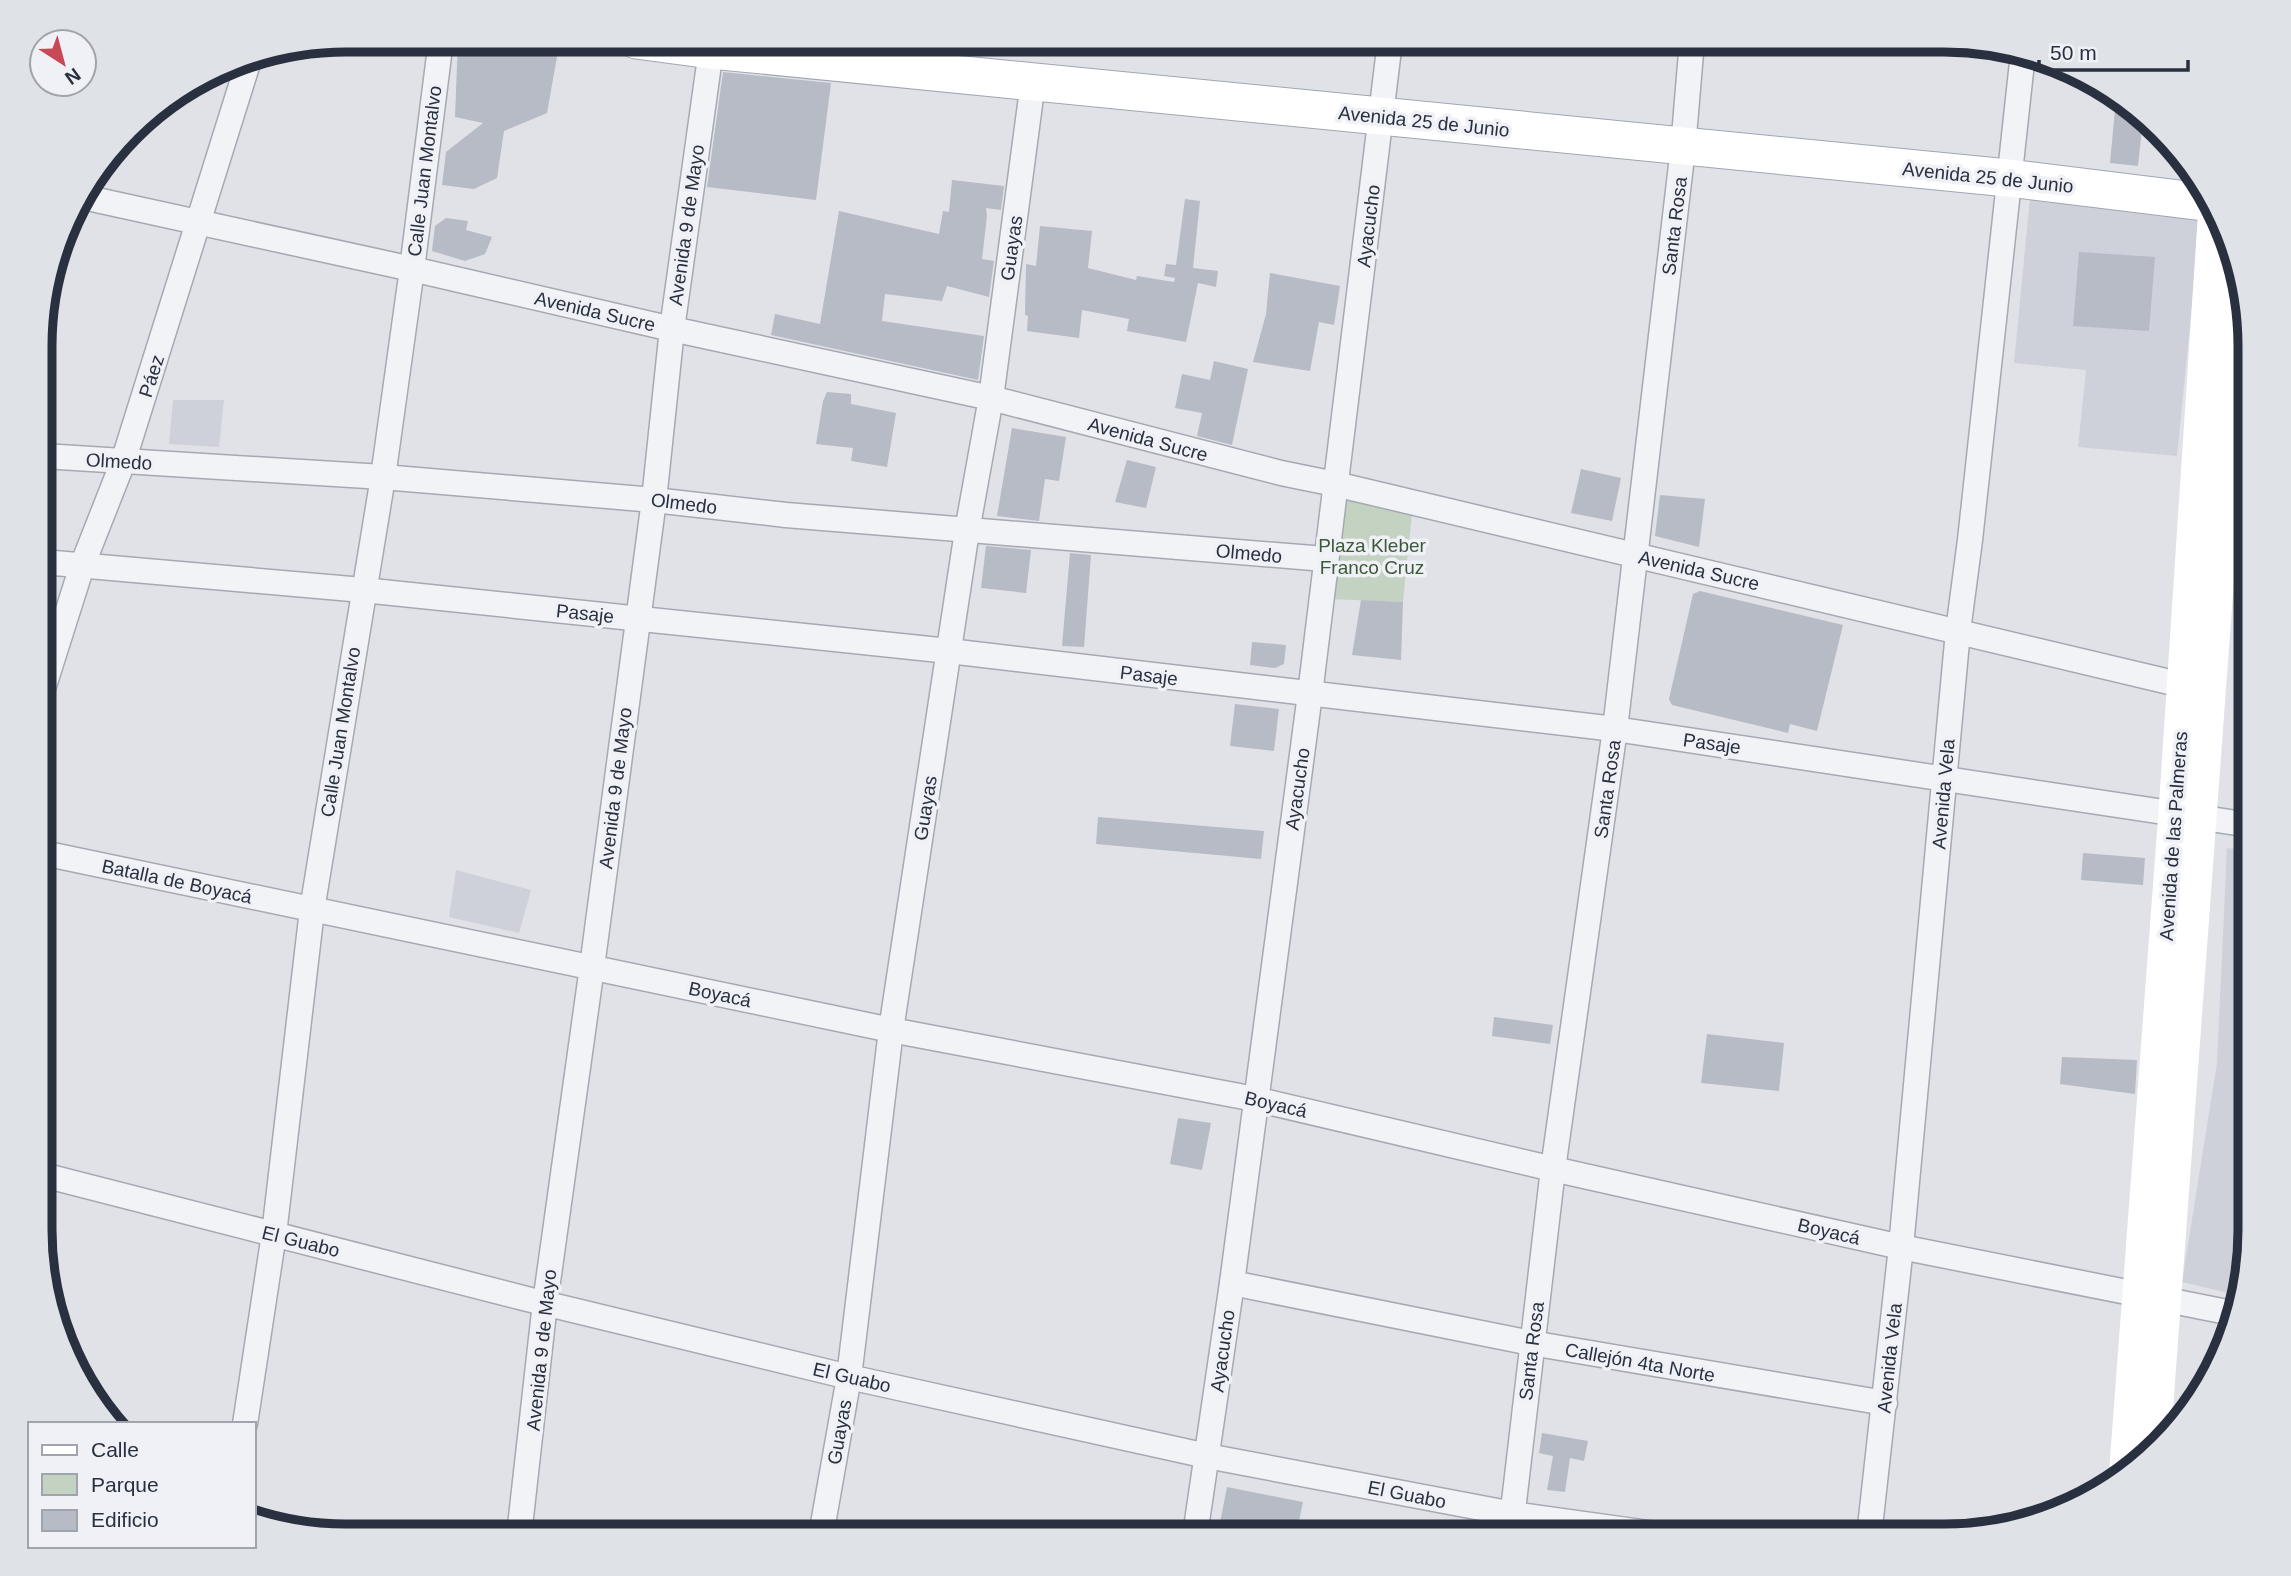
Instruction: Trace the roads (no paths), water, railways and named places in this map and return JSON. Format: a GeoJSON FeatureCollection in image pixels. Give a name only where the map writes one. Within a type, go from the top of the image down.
{"type":"FeatureCollection","features":[{"type":"Feature","properties":{"kind":"main road","name":"Avenida 25 de Junio"},"geometry":{"type":"LineString","coordinates":[[772,52],[1033,82],[2008,178],[2200,202]]}},
{"type":"Feature","properties":{"kind":"main road","name":"Avenida de las Palmeras"},"geometry":{"type":"LineString","coordinates":[[2197,689],[2213,228]]}},
{"type":"Feature","properties":{"kind":"main road","name":"Avenida de las Palmeras"},"geometry":{"type":"LineString","coordinates":[[2127,1460],[2151,1296],[2197,689],[2236,311]]}},
{"type":"Feature","properties":{"kind":"main road","name":"Avenida de las Palmeras"},"geometry":{"type":"LineString","coordinates":[[2151,1296],[2154,1435]]}},
{"type":"Feature","properties":{"kind":"street","name":"Calle Juan Montalvo"},"geometry":{"type":"LineString","coordinates":[[245,1422],[274,1234],[312,910],[383,477],[439,52]]}},
{"type":"Feature","properties":{"kind":"street","name":"Avenida 9 de Mayo"},"geometry":{"type":"LineString","coordinates":[[520,1524],[545,1303],[654,499],[671,329],[710,52]]}},
{"type":"Feature","properties":{"kind":"street","name":"Ayacucho"},"geometry":{"type":"LineString","coordinates":[[1197,1524],[1232,1283],[1310,694],[1389,52]]}},
{"type":"Feature","properties":{"kind":"street","name":"Santa Rosa"},"geometry":{"type":"LineString","coordinates":[[1511,1524],[1553,1170],[1615,729],[1683,148],[1691,52]]}},
{"type":"Feature","properties":{"kind":"street","name":"Avenida Vela"},"geometry":{"type":"LineString","coordinates":[[1870,1524],[1901,1247],[1958,631],[2021,63]]}},
{"type":"Feature","properties":{"kind":"street","name":"Páez"},"geometry":{"type":"LineString","coordinates":[[52,661],[82,566],[123,462],[247,70]]}},
{"type":"Feature","properties":{"kind":"street","name":"Guayas"},"geometry":{"type":"LineString","coordinates":[[823,1524],[849,1377],[891,1030],[967,531],[991,398],[1033,82]]}},
{"type":"Feature","properties":{"kind":"street","name":"Avenida Sucre"},"geometry":{"type":"LineString","coordinates":[[93,199],[991,398],[1281,473],[1635,554],[2197,689]]}},
{"type":"Feature","properties":{"kind":"street","name":"Olmedo"},"geometry":{"type":"LineString","coordinates":[[52,457],[383,477],[654,499],[786,515],[967,531],[1325,559]]}},
{"type":"Feature","properties":{"kind":"street","name":"Pasaje"},"geometry":{"type":"LineString","coordinates":[[52,563],[363,590],[949,652],[1615,729],[2238,823]]}},
{"type":"Feature","properties":{"kind":"street","name":"Batalla de Boyacá"},"geometry":{"type":"LineString","coordinates":[[52,855],[312,910]]}},
{"type":"Feature","properties":{"kind":"street","name":"Boyacá"},"geometry":{"type":"LineString","coordinates":[[312,910],[891,1030],[1255,1099],[1553,1170],[1901,1247],[2226,1312]]}},
{"type":"Feature","properties":{"kind":"street","name":"El Guabo"},"geometry":{"type":"LineString","coordinates":[[52,1177],[545,1303],[849,1377],[1507,1524]]}},
{"type":"Feature","properties":{"kind":"street","name":"Callejón 4ta Norte"},"geometry":{"type":"LineString","coordinates":[[1232,1283],[1531,1343],[1885,1403]]}},
{"type":"Feature","properties":{"kind":"park label","name":"Plaza Kleber Franco Cruz"},"geometry":{"type":"Point","coordinates":[1372,556]}}]}
